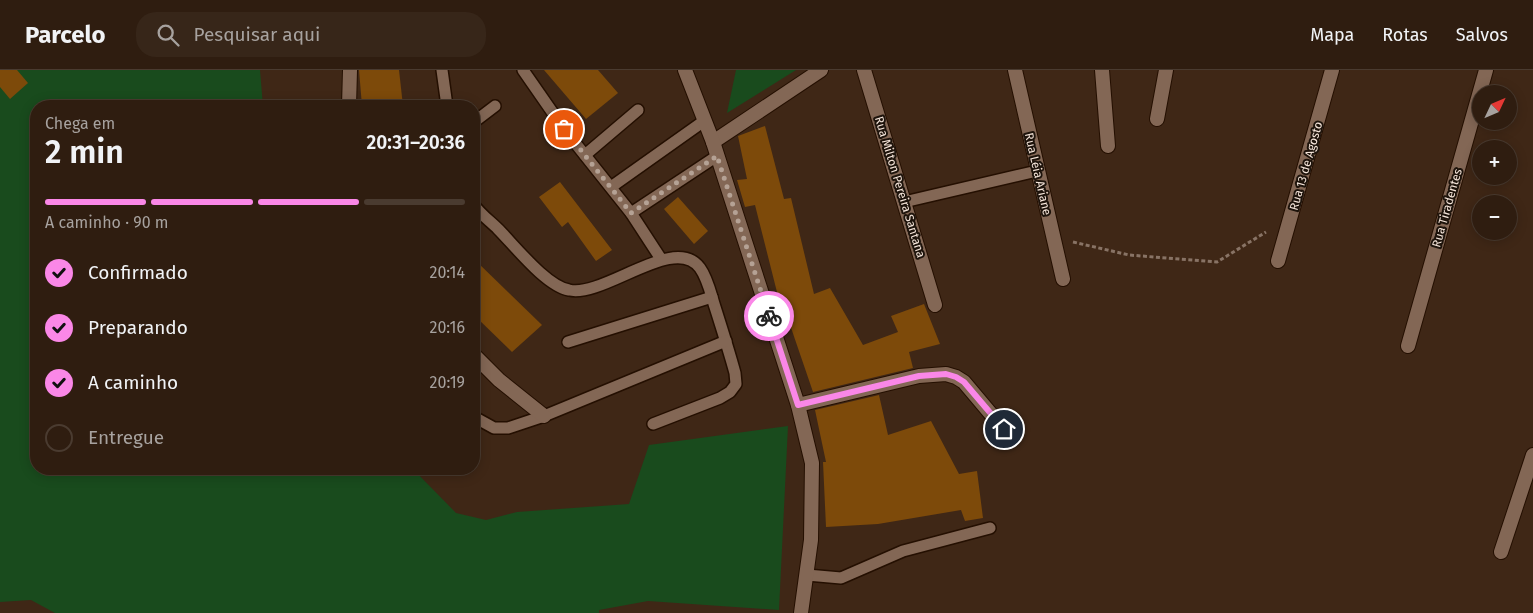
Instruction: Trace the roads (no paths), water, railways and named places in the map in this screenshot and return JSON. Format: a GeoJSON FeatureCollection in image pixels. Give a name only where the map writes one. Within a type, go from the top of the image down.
{"type":"FeatureCollection","features":[{"type":"Feature","properties":{"kind":"street"},"geometry":{"type":"LineString","coordinates":[[350,70],[350,100]]}},
{"type":"Feature","properties":{"kind":"street"},"geometry":{"type":"LineString","coordinates":[[685,70],[715,149],[798,405],[812,462],[812,540],[801,613]]}},
{"type":"Feature","properties":{"kind":"street"},"geometry":{"type":"LineString","coordinates":[[715,149],[821,70]]}},
{"type":"Feature","properties":{"kind":"street","name":"Rua Milton Pereira Santana"},"geometry":{"type":"LineString","coordinates":[[864,70],[935,305]]}},
{"type":"Feature","properties":{"kind":"street","name":"Rua Léia Ariane"},"geometry":{"type":"LineString","coordinates":[[1015,70],[1063,278]]}},
{"type":"Feature","properties":{"kind":"street"},"geometry":{"type":"LineString","coordinates":[[1102,70],[1108,146]]}},
{"type":"Feature","properties":{"kind":"street"},"geometry":{"type":"LineString","coordinates":[[1157,119],[1166,70]]}},
{"type":"Feature","properties":{"kind":"street","name":"Rua 13 de Agosto"},"geometry":{"type":"LineString","coordinates":[[1278,261],[1332,70]]}},
{"type":"Feature","properties":{"kind":"street","name":"Rua Tiradentes"},"geometry":{"type":"LineString","coordinates":[[1408,346],[1486,70]]}},
{"type":"Feature","properties":{"kind":"street"},"geometry":{"type":"LineString","coordinates":[[480,362],[499,380],[544,416]]}},
{"type":"Feature","properties":{"kind":"street"},"geometry":{"type":"LineString","coordinates":[[798,405],[880,384],[919,376],[946,374],[964,382],[1012,439]]}},
{"type":"Feature","properties":{"kind":"street"},"geometry":{"type":"LineString","coordinates":[[1501,552],[1533,455]]}},
{"type":"Feature","properties":{"kind":"lane"},"geometry":{"type":"LineString","coordinates":[[442,70],[445,100]]}},
{"type":"Feature","properties":{"kind":"lane"},"geometry":{"type":"LineString","coordinates":[[523,70],[564,129],[631,213],[661,259]]}},
{"type":"Feature","properties":{"kind":"lane"},"geometry":{"type":"LineString","coordinates":[[480,117],[494,106]]}},
{"type":"Feature","properties":{"kind":"lane"},"geometry":{"type":"LineString","coordinates":[[585,155],[638,110]]}},
{"type":"Feature","properties":{"kind":"lane"},"geometry":{"type":"LineString","coordinates":[[611,187],[704,121]]}},
{"type":"Feature","properties":{"kind":"lane"},"geometry":{"type":"LineString","coordinates":[[631,213],[715,149]]}},
{"type":"Feature","properties":{"kind":"lane"},"geometry":{"type":"LineString","coordinates":[[904,202],[1038,171]]}},
{"type":"Feature","properties":{"kind":"lane"},"geometry":{"type":"LineString","coordinates":[[480,211],[542,274],[558,286],[570,291],[590,288],[625,276],[661,259],[678,258],[691,260],[700,268],[712,297],[736,372],[736,384],[730,392],[653,424]]}},
{"type":"Feature","properties":{"kind":"lane"},"geometry":{"type":"LineString","coordinates":[[568,342],[712,297]]}},
{"type":"Feature","properties":{"kind":"lane"},"geometry":{"type":"LineString","coordinates":[[480,420],[494,428],[508,428],[544,416],[726,341]]}},
{"type":"Feature","properties":{"kind":"lane"},"geometry":{"type":"LineString","coordinates":[[807,575],[841,578],[903,551],[990,528]]}}]}
